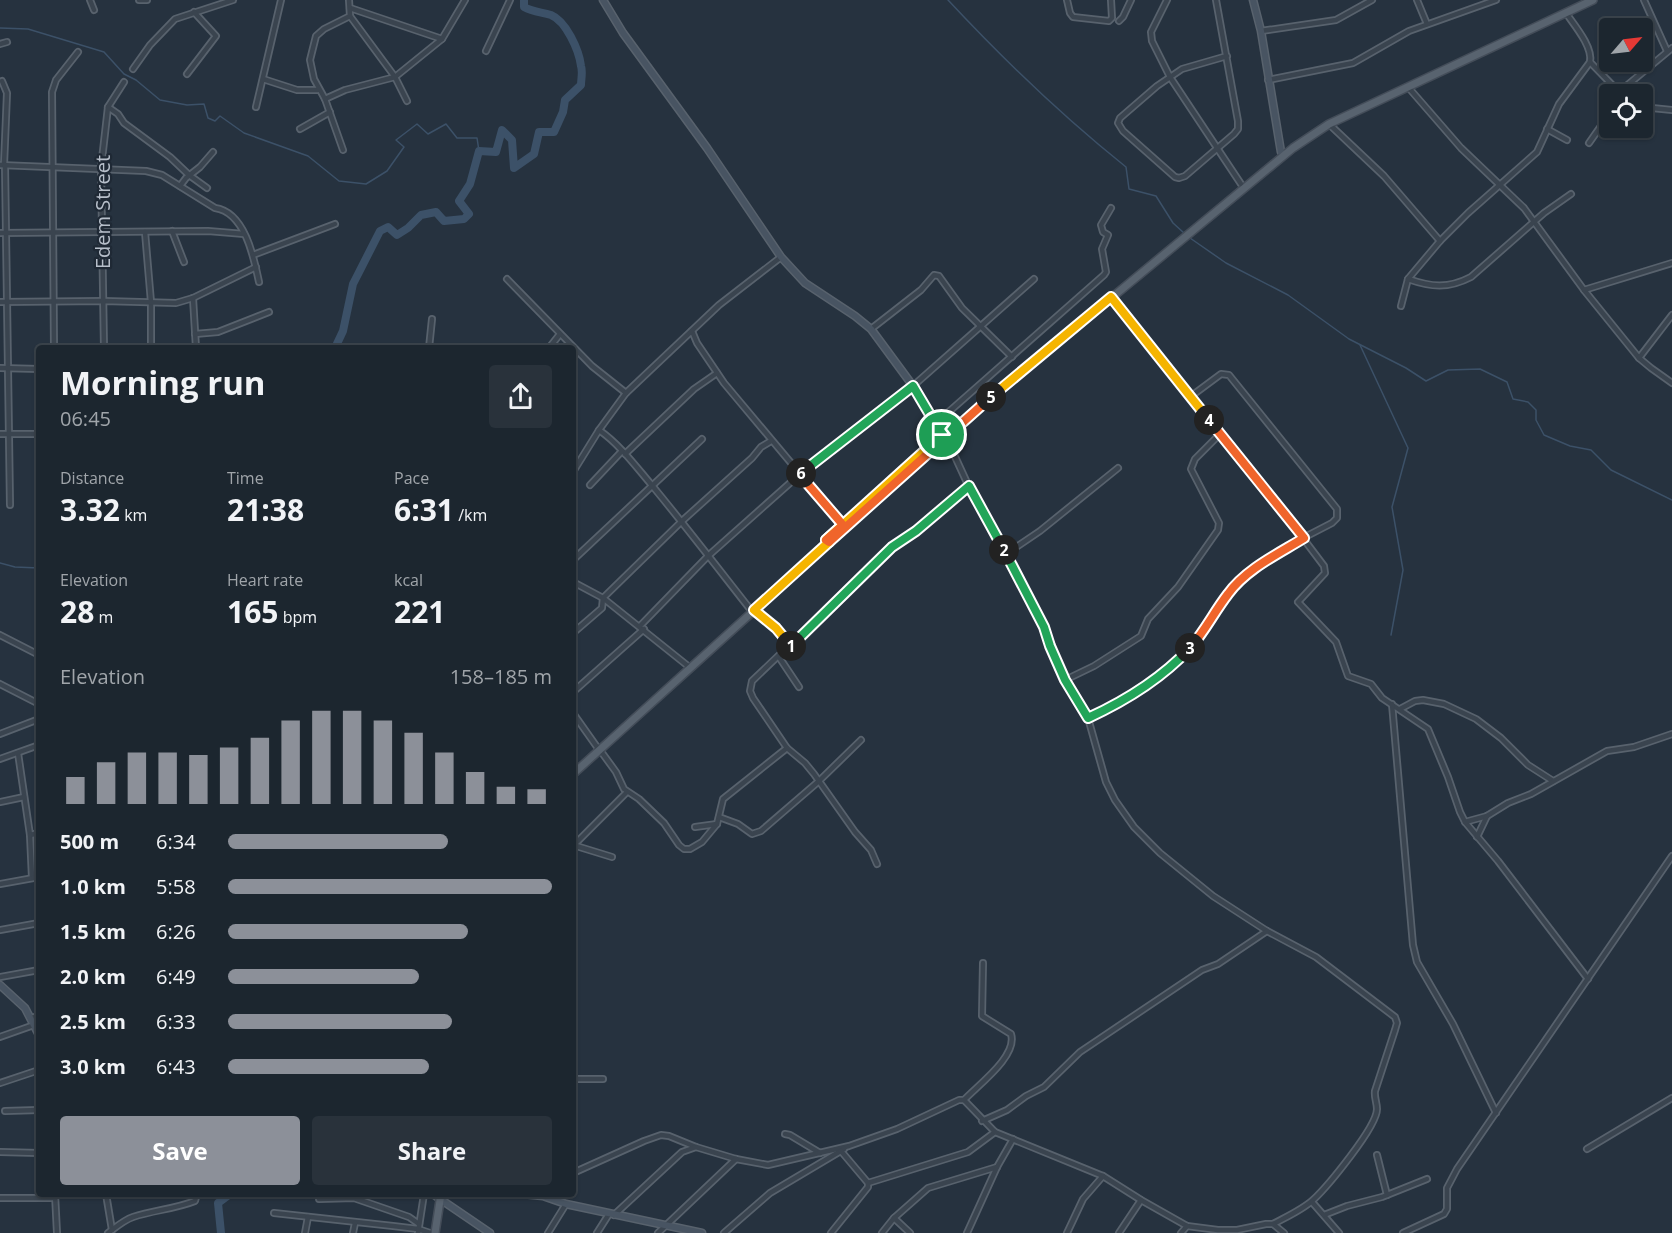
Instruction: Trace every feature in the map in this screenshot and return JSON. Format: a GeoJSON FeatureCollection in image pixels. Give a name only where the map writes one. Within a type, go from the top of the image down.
{"type":"FeatureCollection","features":[{"type":"Feature","properties":{"kind":"main road"},"geometry":{"type":"LineString","coordinates":[[828,541],[944,436],[1293,148],[1329,124],[1586,0]]}},
{"type":"Feature","properties":{"kind":"main road"},"geometry":{"type":"LineString","coordinates":[[576,769],[944,436],[975,405],[1281,152],[1317,127],[1353,108],[1593,0]]}},
{"type":"Feature","properties":{"kind":"main road"},"geometry":{"type":"LineString","coordinates":[[598,748],[752,609]]}},
{"type":"Feature","properties":{"kind":"main road"},"geometry":{"type":"LineString","coordinates":[[436,1233],[442,1197]]}},
{"type":"Feature","properties":{"kind":"street"},"geometry":{"type":"LineString","coordinates":[[90,0],[94,10]]}},
{"type":"Feature","properties":{"kind":"street"},"geometry":{"type":"LineString","coordinates":[[140,0],[147,0]]}},
{"type":"Feature","properties":{"kind":"street"},"geometry":{"type":"LineString","coordinates":[[133,69],[150,45],[175,19],[233,0]]}},
{"type":"Feature","properties":{"kind":"street"},"geometry":{"type":"LineString","coordinates":[[256,107],[281,0]]}},
{"type":"Feature","properties":{"kind":"street"},"geometry":{"type":"LineString","coordinates":[[350,0],[350,16],[395,77],[407,101]]}},
{"type":"Feature","properties":{"kind":"street"},"geometry":{"type":"LineString","coordinates":[[325,99],[345,90],[395,77],[442,39],[464,0]]}},
{"type":"Feature","properties":{"kind":"street"},"geometry":{"type":"LineString","coordinates":[[486,51],[510,0]]}},
{"type":"Feature","properties":{"kind":"street"},"geometry":{"type":"LineString","coordinates":[[603,0],[781,257],[806,283],[871,329],[913,386],[944,436],[1044,627],[1065,680],[1088,718],[1106,782],[1115,800],[1134,827],[1160,853],[1213,896],[1267,931],[1316,957],[1395,1017],[1397,1023],[1375,1091],[1374,1101],[1377,1110],[1357,1147],[1312,1202],[1274,1224],[1219,1232],[1187,1226],[1103,1176],[995,1132],[964,1100]]}},
{"type":"Feature","properties":{"kind":"street"},"geometry":{"type":"LineString","coordinates":[[1067,0],[1073,17],[1109,21],[1113,13],[1111,0]]}},
{"type":"Feature","properties":{"kind":"street"},"geometry":{"type":"LineString","coordinates":[[1119,21],[1124,17],[1131,0]]}},
{"type":"Feature","properties":{"kind":"street"},"geometry":{"type":"LineString","coordinates":[[1167,0],[1157,18],[1151,36],[1170,77],[1241,184]]}},
{"type":"Feature","properties":{"kind":"street"},"geometry":{"type":"LineString","coordinates":[[1216,0],[1227,57],[1239,126],[1234,134],[1185,176],[1179,178],[1152,158],[1123,131],[1118,123],[1123,115],[1170,77],[1188,66],[1227,57]]}},
{"type":"Feature","properties":{"kind":"street"},"geometry":{"type":"LineString","coordinates":[[1253,0],[1261,31],[1281,152]]}},
{"type":"Feature","properties":{"kind":"street"},"geometry":{"type":"LineString","coordinates":[[1261,31],[1336,21],[1372,0]]}},
{"type":"Feature","properties":{"kind":"street"},"geometry":{"type":"LineString","coordinates":[[1417,0],[1426,24]]}},
{"type":"Feature","properties":{"kind":"street"},"geometry":{"type":"LineString","coordinates":[[1268,80],[1353,63],[1426,24],[1481,2],[1496,0]]}},
{"type":"Feature","properties":{"kind":"street"},"geometry":{"type":"LineString","coordinates":[[1630,84],[1669,49],[1644,0]]}},
{"type":"Feature","properties":{"kind":"street"},"geometry":{"type":"LineString","coordinates":[[350,8],[442,39]]}},
{"type":"Feature","properties":{"kind":"street"},"geometry":{"type":"LineString","coordinates":[[187,74],[216,36],[194,12]]}},
{"type":"Feature","properties":{"kind":"street"},"geometry":{"type":"LineString","coordinates":[[1401,306],[1408,279],[1440,241],[1537,152],[1558,104],[1592,61],[1581,36],[1566,13]]}},
{"type":"Feature","properties":{"kind":"street"},"geometry":{"type":"LineString","coordinates":[[343,150],[325,99],[318,90],[310,60],[316,36],[324,29],[350,16]]}},
{"type":"Feature","properties":{"kind":"street"},"geometry":{"type":"LineString","coordinates":[[0,44],[7,42]]}},
{"type":"Feature","properties":{"kind":"street"},"geometry":{"type":"LineString","coordinates":[[54,345],[54,232],[51,167],[53,86],[78,52]]}},
{"type":"Feature","properties":{"kind":"street"},"geometry":{"type":"LineString","coordinates":[[1590,62],[1611,84]]}},
{"type":"Feature","properties":{"kind":"street"},"geometry":{"type":"LineString","coordinates":[[263,79],[297,90],[318,90]]}},
{"type":"Feature","properties":{"kind":"street"},"geometry":{"type":"LineString","coordinates":[[2,81],[7,93],[3,165],[3,233],[7,302],[10,505]]}},
{"type":"Feature","properties":{"kind":"street","name":"Edem Street"},"geometry":{"type":"LineString","coordinates":[[104,345],[101,168],[108,106],[124,82]]}},
{"type":"Feature","properties":{"kind":"street"},"geometry":{"type":"LineString","coordinates":[[1408,87],[1446,132],[1524,208],[1584,290],[1639,358],[1671,381]]}},
{"type":"Feature","properties":{"kind":"street"},"geometry":{"type":"LineString","coordinates":[[108,106],[128,126],[171,157],[189,175],[207,188]]}},
{"type":"Feature","properties":{"kind":"street"},"geometry":{"type":"LineString","coordinates":[[1653,109],[1672,110]]}},
{"type":"Feature","properties":{"kind":"street"},"geometry":{"type":"LineString","coordinates":[[300,129],[330,112]]}},
{"type":"Feature","properties":{"kind":"street"},"geometry":{"type":"LineString","coordinates":[[1329,124],[1384,176],[1440,241]]}},
{"type":"Feature","properties":{"kind":"street"},"geometry":{"type":"LineString","coordinates":[[1589,143],[1599,128]]}},
{"type":"Feature","properties":{"kind":"street"},"geometry":{"type":"LineString","coordinates":[[1547,129],[1567,140]]}},
{"type":"Feature","properties":{"kind":"street"},"geometry":{"type":"LineString","coordinates":[[180,186],[213,152]]}},
{"type":"Feature","properties":{"kind":"street"},"geometry":{"type":"LineString","coordinates":[[3,165],[146,171],[162,176],[215,208],[231,213],[253,255],[259,282]]}},
{"type":"Feature","properties":{"kind":"street"},"geometry":{"type":"LineString","coordinates":[[1408,279],[1430,287],[1461,282],[1471,277],[1533,223],[1571,194]]}},
{"type":"Feature","properties":{"kind":"street"},"geometry":{"type":"LineString","coordinates":[[935,424],[1104,275],[1106,272],[1102,249],[1108,235],[1103,232],[1101,225],[1111,208]]}},
{"type":"Feature","properties":{"kind":"street"},"geometry":{"type":"LineString","coordinates":[[253,255],[335,224]]}},
{"type":"Feature","properties":{"kind":"street"},"geometry":{"type":"LineString","coordinates":[[172,231],[184,262]]}},
{"type":"Feature","properties":{"kind":"street"},"geometry":{"type":"LineString","coordinates":[[3,233],[208,231],[244,234]]}},
{"type":"Feature","properties":{"kind":"street"},"geometry":{"type":"LineString","coordinates":[[145,232],[151,302],[151,345]]}},
{"type":"Feature","properties":{"kind":"street"},"geometry":{"type":"LineString","coordinates":[[576,467],[598,430],[626,393],[719,305],[781,257]]}},
{"type":"Feature","properties":{"kind":"street"},"geometry":{"type":"LineString","coordinates":[[1584,290],[1672,263]]}},
{"type":"Feature","properties":{"kind":"street"},"geometry":{"type":"LineString","coordinates":[[0,302],[104,300],[176,303],[193,298],[256,267]]}},
{"type":"Feature","properties":{"kind":"street"},"geometry":{"type":"LineString","coordinates":[[871,329],[917,293],[934,275],[939,276],[962,308],[1012,357]]}},
{"type":"Feature","properties":{"kind":"street"},"geometry":{"type":"LineString","coordinates":[[507,279],[571,345]]}},
{"type":"Feature","properties":{"kind":"street"},"geometry":{"type":"LineString","coordinates":[[576,689],[642,627],[708,556],[800,475],[913,386],[1034,279]]}},
{"type":"Feature","properties":{"kind":"street"},"geometry":{"type":"LineString","coordinates":[[1111,297],[1304,538],[1325,569],[1321,578],[1298,602],[1332,636],[1340,649],[1348,676],[1365,680],[1371,684],[1382,698],[1424,725],[1432,735],[1465,822],[1498,861],[1588,979]]}},
{"type":"Feature","properties":{"kind":"street"},"geometry":{"type":"LineString","coordinates":[[193,298],[196,345]]}},
{"type":"Feature","properties":{"kind":"street"},"geometry":{"type":"LineString","coordinates":[[195,334],[218,332],[269,312]]}},
{"type":"Feature","properties":{"kind":"street"},"geometry":{"type":"LineString","coordinates":[[1639,358],[1672,315]]}},
{"type":"Feature","properties":{"kind":"street"},"geometry":{"type":"LineString","coordinates":[[429,345],[432,319]]}},
{"type":"Feature","properties":{"kind":"street"},"geometry":{"type":"LineString","coordinates":[[692,331],[697,343],[717,373],[753,415],[771,441],[843,525]]}},
{"type":"Feature","properties":{"kind":"street"},"geometry":{"type":"LineString","coordinates":[[551,345],[560,334]]}},
{"type":"Feature","properties":{"kind":"street"},"geometry":{"type":"LineString","coordinates":[[685,338],[697,343]]}},
{"type":"Feature","properties":{"kind":"street"},"geometry":{"type":"LineString","coordinates":[[576,350],[626,393]]}},
{"type":"Feature","properties":{"kind":"street"},"geometry":{"type":"LineString","coordinates":[[0,368],[36,369]]}},
{"type":"Feature","properties":{"kind":"street"},"geometry":{"type":"LineString","coordinates":[[590,485],[694,389],[717,373]]}},
{"type":"Feature","properties":{"kind":"street"},"geometry":{"type":"LineString","coordinates":[[1088,718],[1119,703],[1180,658],[1203,634],[1229,592],[1257,567],[1337,518],[1337,509],[1229,375],[1221,374],[1190,397]]}},
{"type":"Feature","properties":{"kind":"street"},"geometry":{"type":"LineString","coordinates":[[598,430],[610,438],[624,453],[752,609],[776,628],[790,646]]}},
{"type":"Feature","properties":{"kind":"street"},"geometry":{"type":"LineString","coordinates":[[0,434],[36,434]]}},
{"type":"Feature","properties":{"kind":"street"},"geometry":{"type":"LineString","coordinates":[[1065,680],[1094,666],[1141,636],[1148,620],[1178,587],[1218,530],[1219,523],[1191,469],[1195,459],[1221,434]]}},
{"type":"Feature","properties":{"kind":"street"},"geometry":{"type":"LineString","coordinates":[[576,557],[702,440]]}},
{"type":"Feature","properties":{"kind":"street"},"geometry":{"type":"LineString","coordinates":[[576,630],[602,608],[603,598],[682,521],[771,441]]}},
{"type":"Feature","properties":{"kind":"street"},"geometry":{"type":"LineString","coordinates":[[1006,554],[1040,531],[1118,468]]}},
{"type":"Feature","properties":{"kind":"street"},"geometry":{"type":"LineString","coordinates":[[877,864],[871,850],[819,780],[805,763],[787,748],[750,691],[753,681],[892,547],[916,531],[969,486]]}},
{"type":"Feature","properties":{"kind":"street"},"geometry":{"type":"LineString","coordinates":[[576,584],[603,598],[688,666]]}},
{"type":"Feature","properties":{"kind":"street"},"geometry":{"type":"LineString","coordinates":[[0,635],[36,653]]}},
{"type":"Feature","properties":{"kind":"street"},"geometry":{"type":"LineString","coordinates":[[778,657],[799,687]]}},
{"type":"Feature","properties":{"kind":"street"},"geometry":{"type":"LineString","coordinates":[[0,684],[36,702]]}},
{"type":"Feature","properties":{"kind":"street"},"geometry":{"type":"LineString","coordinates":[[1400,710],[1423,699],[1444,704],[1476,719],[1501,738],[1528,765],[1553,781]]}},
{"type":"Feature","properties":{"kind":"street"},"geometry":{"type":"LineString","coordinates":[[1392,704],[1407,887],[1417,962],[1453,1024],[1496,1113]]}},
{"type":"Feature","properties":{"kind":"street"},"geometry":{"type":"LineString","coordinates":[[576,716],[616,772],[627,792],[639,799],[664,823],[684,849],[697,847],[717,824],[723,799],[787,748]]}},
{"type":"Feature","properties":{"kind":"street"},"geometry":{"type":"LineString","coordinates":[[0,734],[36,720]]}},
{"type":"Feature","properties":{"kind":"street"},"geometry":{"type":"LineString","coordinates":[[1465,822],[1487,816],[1509,802],[1531,794],[1607,751],[1634,747],[1672,734]]}},
{"type":"Feature","properties":{"kind":"street"},"geometry":{"type":"LineString","coordinates":[[719,817],[738,824],[752,834],[761,831],[861,740]]}},
{"type":"Feature","properties":{"kind":"street"},"geometry":{"type":"LineString","coordinates":[[0,759],[36,746]]}},
{"type":"Feature","properties":{"kind":"street"},"geometry":{"type":"LineString","coordinates":[[18,753],[30,835],[32,878]]}},
{"type":"Feature","properties":{"kind":"street"},"geometry":{"type":"LineString","coordinates":[[576,842],[627,792]]}},
{"type":"Feature","properties":{"kind":"street"},"geometry":{"type":"LineString","coordinates":[[0,802],[24,797]]}},
{"type":"Feature","properties":{"kind":"street"},"geometry":{"type":"LineString","coordinates":[[1477,837],[1487,816]]}},
{"type":"Feature","properties":{"kind":"street"},"geometry":{"type":"LineString","coordinates":[[696,827],[717,824]]}},
{"type":"Feature","properties":{"kind":"street"},"geometry":{"type":"LineString","coordinates":[[30,835],[36,834]]}},
{"type":"Feature","properties":{"kind":"street"},"geometry":{"type":"LineString","coordinates":[[576,846],[612,857]]}},
{"type":"Feature","properties":{"kind":"street"},"geometry":{"type":"LineString","coordinates":[[1403,1233],[1444,1214],[1447,1209],[1447,1188],[1451,1180],[1672,856]]}},
{"type":"Feature","properties":{"kind":"street"},"geometry":{"type":"LineString","coordinates":[[0,884],[36,877]]}},
{"type":"Feature","properties":{"kind":"street"},"geometry":{"type":"LineString","coordinates":[[0,930],[36,924]]}},
{"type":"Feature","properties":{"kind":"street"},"geometry":{"type":"LineString","coordinates":[[982,1121],[1007,1110],[1026,1096],[1044,1087],[1080,1052],[1202,970],[1218,964],[1267,931]]}},
{"type":"Feature","properties":{"kind":"street"},"geometry":{"type":"LineString","coordinates":[[576,1172],[661,1135],[736,1159],[768,1165],[849,1146],[897,1129],[959,1100],[964,1100],[1000,1066],[1012,1041],[1011,1034],[982,1016],[983,963]]}},
{"type":"Feature","properties":{"kind":"street"},"geometry":{"type":"LineString","coordinates":[[0,977],[36,971]]}},
{"type":"Feature","properties":{"kind":"street"},"geometry":{"type":"LineString","coordinates":[[0,985],[18,1001],[35,1024],[0,1037]]}},
{"type":"Feature","properties":{"kind":"street"},"geometry":{"type":"LineString","coordinates":[[31,1018],[36,1017]]}},
{"type":"Feature","properties":{"kind":"street"},"geometry":{"type":"LineString","coordinates":[[0,1083],[36,1071]]}},
{"type":"Feature","properties":{"kind":"street"},"geometry":{"type":"LineString","coordinates":[[576,1079],[603,1079]]}},
{"type":"Feature","properties":{"kind":"street"},"geometry":{"type":"LineString","coordinates":[[1587,1149],[1672,1098]]}},
{"type":"Feature","properties":{"kind":"street"},"geometry":{"type":"LineString","coordinates":[[5,1111],[36,1110]]}},
{"type":"Feature","properties":{"kind":"street"},"geometry":{"type":"LineString","coordinates":[[868,1183],[968,1152],[995,1132]]}},
{"type":"Feature","properties":{"kind":"street"},"geometry":{"type":"LineString","coordinates":[[785,1134],[819,1153]]}},
{"type":"Feature","properties":{"kind":"street"},"geometry":{"type":"LineString","coordinates":[[968,1233],[997,1167],[1013,1138]]}},
{"type":"Feature","properties":{"kind":"street"},"geometry":{"type":"LineString","coordinates":[[724,1233],[770,1193],[849,1146]]}},
{"type":"Feature","properties":{"kind":"street"},"geometry":{"type":"LineString","coordinates":[[597,1233],[611,1214],[682,1152],[696,1147]]}},
{"type":"Feature","properties":{"kind":"street"},"geometry":{"type":"LineString","coordinates":[[841,1151],[868,1183]]}},
{"type":"Feature","properties":{"kind":"street"},"geometry":{"type":"LineString","coordinates":[[0,1152],[36,1153]]}},
{"type":"Feature","properties":{"kind":"street"},"geometry":{"type":"LineString","coordinates":[[1377,1155],[1387,1195]]}},
{"type":"Feature","properties":{"kind":"street"},"geometry":{"type":"LineString","coordinates":[[658,1233],[736,1159]]}},
{"type":"Feature","properties":{"kind":"street"},"geometry":{"type":"LineString","coordinates":[[882,1233],[894,1218],[928,1188],[997,1167]]}},
{"type":"Feature","properties":{"kind":"street"},"geometry":{"type":"LineString","coordinates":[[1067,1233],[1083,1199],[1103,1176]]}},
{"type":"Feature","properties":{"kind":"street"},"geometry":{"type":"LineString","coordinates":[[1324,1215],[1387,1195],[1427,1179]]}},
{"type":"Feature","properties":{"kind":"street"},"geometry":{"type":"LineString","coordinates":[[831,1233],[868,1187],[868,1183]]}},
{"type":"Feature","properties":{"kind":"street"},"geometry":{"type":"LineString","coordinates":[[0,1198],[36,1197]]}},
{"type":"Feature","properties":{"kind":"street"},"geometry":{"type":"LineString","coordinates":[[55,1197],[57,1233]]}},
{"type":"Feature","properties":{"kind":"street"},"geometry":{"type":"LineString","coordinates":[[106,1197],[110,1232],[134,1217],[180,1207],[195,1201],[196,1197]]}},
{"type":"Feature","properties":{"kind":"street"},"geometry":{"type":"LineString","coordinates":[[418,1229],[423,1197]]}},
{"type":"Feature","properties":{"kind":"street"},"geometry":{"type":"LineString","coordinates":[[442,1197],[490,1233]]}},
{"type":"Feature","properties":{"kind":"street"},"geometry":{"type":"LineString","coordinates":[[544,1197],[665,1227],[702,1233]]}},
{"type":"Feature","properties":{"kind":"street"},"geometry":{"type":"LineString","coordinates":[[319,1199],[354,1198],[409,1217],[418,1229]]}},
{"type":"Feature","properties":{"kind":"street"},"geometry":{"type":"LineString","coordinates":[[1119,1233],[1141,1200]]}},
{"type":"Feature","properties":{"kind":"street"},"geometry":{"type":"LineString","coordinates":[[1312,1202],[1339,1233]]}},
{"type":"Feature","properties":{"kind":"street"},"geometry":{"type":"LineString","coordinates":[[548,1233],[566,1204]]}},
{"type":"Feature","properties":{"kind":"street"},"geometry":{"type":"LineString","coordinates":[[274,1213],[418,1229],[430,1233]]}},
{"type":"Feature","properties":{"kind":"street"},"geometry":{"type":"LineString","coordinates":[[305,1233],[308,1217]]}},
{"type":"Feature","properties":{"kind":"street"},"geometry":{"type":"LineString","coordinates":[[894,1218],[910,1233]]}},
{"type":"Feature","properties":{"kind":"street"},"geometry":{"type":"LineString","coordinates":[[353,1233],[355,1223]]}},
{"type":"Feature","properties":{"kind":"street"},"geometry":{"type":"LineString","coordinates":[[1274,1224],[1284,1233]]}},
{"type":"Feature","properties":{"kind":"street"},"geometry":{"type":"LineString","coordinates":[[1180,1233],[1187,1226]]}},
{"type":"Feature","properties":{"kind":"waterway"},"geometry":{"type":"LineString","coordinates":[[336,345],[343,331],[353,284],[380,231],[388,227],[397,235],[421,215],[436,212],[444,221],[464,219],[469,214],[459,201],[470,184],[479,151],[496,152],[502,130],[512,140],[514,168],[534,154],[539,132],[554,132],[563,112],[565,100],[581,85],[580,59],[567,30],[557,18],[524,7],[524,0]]}},
{"type":"Feature","properties":{"kind":"waterway"},"geometry":{"type":"LineString","coordinates":[[948,0],[1034,86],[1126,167],[1129,189],[1156,196],[1173,223],[1184,233]]}},
{"type":"Feature","properties":{"kind":"waterway"},"geometry":{"type":"LineString","coordinates":[[0,28],[28,29],[104,52],[124,74],[136,80],[160,100],[187,105],[204,104],[208,118],[215,121],[220,116],[244,133],[308,156],[339,181],[366,184],[387,171],[404,147],[396,140],[417,124],[428,134],[446,124],[457,138],[477,138],[479,151]]}},
{"type":"Feature","properties":{"kind":"waterway"},"geometry":{"type":"LineString","coordinates":[[1190,238],[1226,263],[1288,295],[1349,339],[1406,368],[1426,381],[1448,370],[1480,369],[1507,382],[1513,399],[1528,402],[1536,410],[1536,420],[1544,435],[1570,446],[1591,450],[1611,470],[1672,500]]}},
{"type":"Feature","properties":{"kind":"waterway"},"geometry":{"type":"LineString","coordinates":[[1360,345],[1408,448],[1392,507],[1403,570],[1391,635]]}},
{"type":"Feature","properties":{"kind":"waterway"},"geometry":{"type":"LineString","coordinates":[[0,563],[15,567],[36,568]]}},
{"type":"Feature","properties":{"kind":"waterway"},"geometry":{"type":"LineString","coordinates":[[221,1233],[218,1203],[226,1197]]}},
{"type":"Feature","properties":{"kind":"route"},"geometry":{"type":"LineString","coordinates":[[942,435],[843,525],[826,540],[829,542],[754,610],[776,628],[790,646],[892,547],[916,531],[969,486],[1029,596],[1065,680],[1088,718],[1119,703],[1180,658],[1203,634],[1229,592],[1257,567],[1304,538],[1111,297],[978,408],[829,542],[826,540],[843,525],[800,475],[913,386],[942,435]]}}]}
